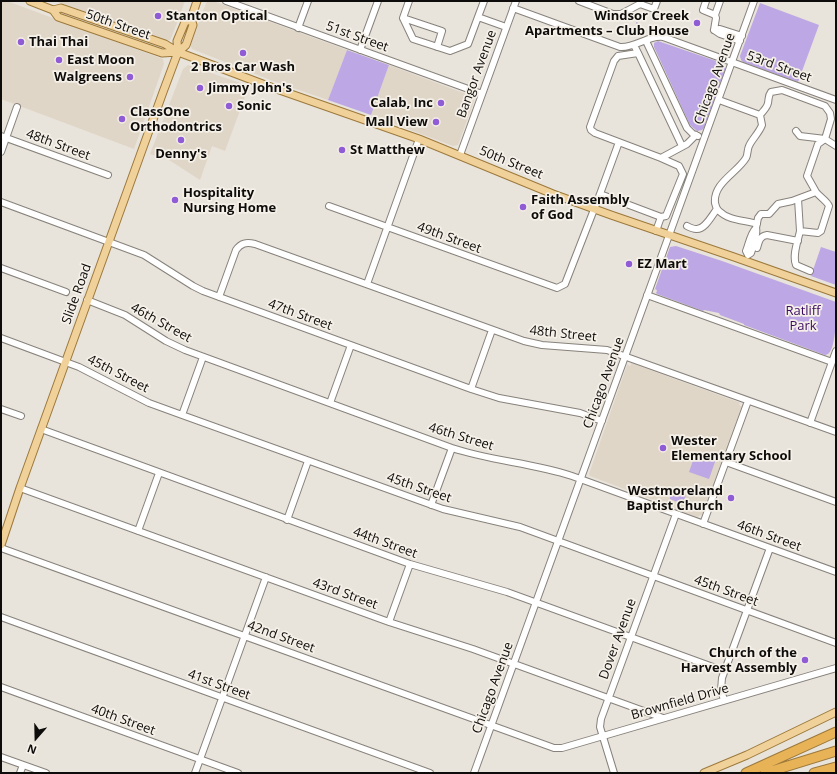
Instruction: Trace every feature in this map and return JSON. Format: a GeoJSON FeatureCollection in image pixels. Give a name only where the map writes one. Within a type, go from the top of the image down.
{"type":"FeatureCollection","features":[{"type":"Feature","properties":{"kind":"highway"},"geometry":{"type":"LineString","coordinates":[[746,773],[836,732]]}},
{"type":"Feature","properties":{"kind":"highway"},"geometry":{"type":"LineString","coordinates":[[765,773],[836,751]]}},
{"type":"Feature","properties":{"kind":"highway"},"geometry":{"type":"LineString","coordinates":[[814,773],[836,767]]}},
{"type":"Feature","properties":{"kind":"main road","name":"50th Street"},"geometry":{"type":"LineString","coordinates":[[30,1],[53,10],[58,16],[162,53],[178,52],[268,86],[419,139],[594,209],[836,293]]}},
{"type":"Feature","properties":{"kind":"main road","name":"Slide Road"},"geometry":{"type":"LineString","coordinates":[[1,547],[20,488],[87,300],[178,52],[177,41],[185,22],[191,19],[197,1]]}},
{"type":"Feature","properties":{"kind":"main road"},"geometry":{"type":"LineString","coordinates":[[704,773],[747,755],[836,712]]}},
{"type":"Feature","properties":{"kind":"street","name":"51st Street"},"geometry":{"type":"LineString","coordinates":[[226,1],[482,94]]}},
{"type":"Feature","properties":{"kind":"street"},"geometry":{"type":"LineString","coordinates":[[298,28],[308,1]]}},
{"type":"Feature","properties":{"kind":"street"},"geometry":{"type":"LineString","coordinates":[[360,50],[378,1]]}},
{"type":"Feature","properties":{"kind":"street"},"geometry":{"type":"LineString","coordinates":[[409,1],[403,18],[413,39],[450,51],[468,44],[484,1]]}},
{"type":"Feature","properties":{"kind":"street","name":"Bangor Avenue"},"geometry":{"type":"LineString","coordinates":[[460,155],[516,1]]}},
{"type":"Feature","properties":{"kind":"street"},"geometry":{"type":"LineString","coordinates":[[579,1],[613,14],[622,14],[640,2],[654,9],[657,1]]}},
{"type":"Feature","properties":{"kind":"street"},"geometry":{"type":"LineString","coordinates":[[706,1],[703,10],[715,15]]}},
{"type":"Feature","properties":{"kind":"street"},"geometry":{"type":"LineString","coordinates":[[720,1],[715,15],[714,30],[720,34],[741,39]]}},
{"type":"Feature","properties":{"kind":"street","name":"Chicago Avenue"},"geometry":{"type":"LineString","coordinates":[[474,773],[754,1]]}},
{"type":"Feature","properties":{"kind":"street","name":"53rd Street"},"geometry":{"type":"LineString","coordinates":[[513,8],[613,45],[627,47],[658,36],[663,37],[836,100]]}},
{"type":"Feature","properties":{"kind":"street"},"geometry":{"type":"LineString","coordinates":[[478,17],[506,27]]}},
{"type":"Feature","properties":{"kind":"street"},"geometry":{"type":"LineString","coordinates":[[403,18],[442,31],[437,47]]}},
{"type":"Feature","properties":{"kind":"street"},"geometry":{"type":"LineString","coordinates":[[646,41],[687,128],[696,135],[705,138]]}},
{"type":"Feature","properties":{"kind":"street"},"geometry":{"type":"LineString","coordinates":[[634,45],[682,146]]}},
{"type":"Feature","properties":{"kind":"street"},"geometry":{"type":"LineString","coordinates":[[600,194],[661,217],[666,216],[683,174],[679,166],[595,133],[591,130],[590,127],[616,58],[618,56],[638,53]]}},
{"type":"Feature","properties":{"kind":"street"},"geometry":{"type":"LineString","coordinates":[[782,90],[785,81]]}},
{"type":"Feature","properties":{"kind":"street"},"geometry":{"type":"LineString","coordinates":[[760,115],[768,103],[771,92],[782,90],[825,106],[830,113],[831,119],[825,139],[818,144],[807,172],[807,176],[816,192],[820,198],[828,203],[829,206],[821,231],[818,233],[800,231]]}},
{"type":"Feature","properties":{"kind":"street"},"geometry":{"type":"LineString","coordinates":[[825,106],[828,97]]}},
{"type":"Feature","properties":{"kind":"street"},"geometry":{"type":"LineString","coordinates":[[719,100],[760,115]]}},
{"type":"Feature","properties":{"kind":"street"},"geometry":{"type":"LineString","coordinates":[[1,152],[4,137],[17,107]]}},
{"type":"Feature","properties":{"kind":"street"},"geometry":{"type":"LineString","coordinates":[[760,115],[762,125],[749,145],[747,158],[716,193],[715,200],[717,209],[724,215],[757,226],[761,214],[769,214],[778,204],[798,199],[816,192]]}},
{"type":"Feature","properties":{"kind":"street"},"geometry":{"type":"LineString","coordinates":[[796,130],[800,136],[825,139],[836,146]]}},
{"type":"Feature","properties":{"kind":"street"},"geometry":{"type":"LineString","coordinates":[[661,158],[682,146],[696,135]]}},
{"type":"Feature","properties":{"kind":"street","name":"48th Street"},"geometry":{"type":"LineString","coordinates":[[4,137],[108,175]]}},
{"type":"Feature","properties":{"kind":"street"},"geometry":{"type":"LineString","coordinates":[[367,284],[419,139]]}},
{"type":"Feature","properties":{"kind":"street"},"geometry":{"type":"LineString","coordinates":[[594,209],[619,142]]}},
{"type":"Feature","properties":{"kind":"street"},"geometry":{"type":"LineString","coordinates":[[798,199],[800,231],[794,262],[796,265],[810,271]]}},
{"type":"Feature","properties":{"kind":"street","name":"47th Street"},"geometry":{"type":"LineString","coordinates":[[1,202],[144,255],[193,286],[219,297],[471,389],[499,398],[580,413],[602,421]]}},
{"type":"Feature","properties":{"kind":"street","name":"49th Street"},"geometry":{"type":"LineString","coordinates":[[329,206],[557,288],[563,286],[569,276],[594,209]]}},
{"type":"Feature","properties":{"kind":"street"},"geometry":{"type":"LineString","coordinates":[[687,226],[696,229],[700,228],[706,224],[717,209]]}},
{"type":"Feature","properties":{"kind":"street"},"geometry":{"type":"LineString","coordinates":[[656,231],[661,217]]}},
{"type":"Feature","properties":{"kind":"street"},"geometry":{"type":"LineString","coordinates":[[757,248],[760,238],[767,235],[798,241]]}},
{"type":"Feature","properties":{"kind":"street","name":"48th Street"},"geometry":{"type":"LineString","coordinates":[[219,297],[236,250],[240,245],[255,244],[533,344],[607,350],[836,432]]}},
{"type":"Feature","properties":{"kind":"street"},"geometry":{"type":"LineString","coordinates":[[1,268],[66,292]]}},
{"type":"Feature","properties":{"kind":"street"},"geometry":{"type":"LineString","coordinates":[[647,295],[832,362]]}},
{"type":"Feature","properties":{"kind":"street","name":"46th Street"},"geometry":{"type":"LineString","coordinates":[[87,300],[125,315],[174,346],[452,448],[478,456],[556,471],[836,572]]}},
{"type":"Feature","properties":{"kind":"street"},"geometry":{"type":"LineString","coordinates":[[471,389],[492,330]]}},
{"type":"Feature","properties":{"kind":"street","name":"45th Street"},"geometry":{"type":"LineString","coordinates":[[1,338],[94,374],[149,403],[431,505],[460,514],[520,527],[836,643]]}},
{"type":"Feature","properties":{"kind":"street"},"geometry":{"type":"LineString","coordinates":[[330,403],[351,345]]}},
{"type":"Feature","properties":{"kind":"street"},"geometry":{"type":"LineString","coordinates":[[810,423],[836,351]]}},
{"type":"Feature","properties":{"kind":"street"},"geometry":{"type":"LineString","coordinates":[[182,415],[203,356]]}},
{"type":"Feature","properties":{"kind":"street"},"geometry":{"type":"LineString","coordinates":[[703,524],[748,400]]}},
{"type":"Feature","properties":{"kind":"street"},"geometry":{"type":"LineString","coordinates":[[1,408],[21,416]]}},
{"type":"Feature","properties":{"kind":"street","name":"44th Street"},"geometry":{"type":"LineString","coordinates":[[41,430],[410,564],[488,586],[536,602],[724,671]]}},
{"type":"Feature","properties":{"kind":"street"},"geometry":{"type":"LineString","coordinates":[[431,505],[452,448]]}},
{"type":"Feature","properties":{"kind":"street"},"geometry":{"type":"LineString","coordinates":[[287,520],[308,461]]}},
{"type":"Feature","properties":{"kind":"street"},"geometry":{"type":"LineString","coordinates":[[726,462],[836,502]]}},
{"type":"Feature","properties":{"kind":"street"},"geometry":{"type":"LineString","coordinates":[[138,531],[159,473]]}},
{"type":"Feature","properties":{"kind":"street","name":"43rd Street"},"geometry":{"type":"LineString","coordinates":[[20,488],[389,622],[473,649],[663,718]]}},
{"type":"Feature","properties":{"kind":"street","name":"Dover Avenue"},"geometry":{"type":"LineString","coordinates":[[614,773],[600,727],[601,719],[676,514]]}},
{"type":"Feature","properties":{"kind":"street","name":"42nd Street"},"geometry":{"type":"LineString","coordinates":[[1,547],[554,748]]}},
{"type":"Feature","properties":{"kind":"street"},"geometry":{"type":"LineString","coordinates":[[724,700],[721,684],[724,671],[770,548]]}},
{"type":"Feature","properties":{"kind":"street"},"geometry":{"type":"LineString","coordinates":[[389,622],[410,564]]}},
{"type":"Feature","properties":{"kind":"street"},"geometry":{"type":"LineString","coordinates":[[195,773],[266,577]]}},
{"type":"Feature","properties":{"kind":"street","name":"41st Street"},"geometry":{"type":"LineString","coordinates":[[1,617],[430,773]]}},
{"type":"Feature","properties":{"kind":"street","name":"Brownfield Drive"},"geometry":{"type":"LineString","coordinates":[[554,748],[562,748],[836,668]]}},
{"type":"Feature","properties":{"kind":"street","name":"40th Street"},"geometry":{"type":"LineString","coordinates":[[1,687],[238,773]]}},
{"type":"Feature","properties":{"kind":"street"},"geometry":{"type":"LineString","coordinates":[[1,757],[46,773]]}},
{"type":"Feature","properties":{"kind":"street"},"geometry":{"type":"LineString","coordinates":[[20,773],[23,765]]}},
{"type":"Feature","properties":{"kind":"shaded area"},"geometry":{"type":"Polygon","coordinates":[[[1,1],[7,1],[163,59],[164,64],[134,149],[1,99],[1,1]]]}},
{"type":"Feature","properties":{"kind":"shaded area"},"geometry":{"type":"Polygon","coordinates":[[[55,1],[185,1],[172,36],[170,40],[166,41],[55,1]]]}},
{"type":"Feature","properties":{"kind":"shaded area"},"geometry":{"type":"Polygon","coordinates":[[[207,1],[213,1],[347,50],[328,100],[273,81],[192,49],[190,44],[207,1]]]}},
{"type":"Feature","properties":{"kind":"shaded area"},"geometry":{"type":"Polygon","coordinates":[[[188,65],[249,86],[225,151],[212,146],[200,180],[169,160],[150,154],[183,69],[188,65]]]}},
{"type":"Feature","properties":{"kind":"shaded area"},"geometry":{"type":"Polygon","coordinates":[[[389,65],[474,97],[474,101],[458,145],[453,146],[371,115],[389,65]]]}},
{"type":"Feature","properties":{"kind":"shaded area","name":"Wester Elementary School"},"geometry":{"type":"Polygon","coordinates":[[[631,363],[738,402],[740,403],[740,406],[742,406],[702,516],[697,517],[674,509],[675,508],[590,476],[589,474],[627,365],[631,365],[631,363]]]}},
{"type":"Feature","properties":{"kind":"green space"},"geometry":{"type":"Polygon","coordinates":[[[760,3],[819,25],[798,82],[741,60],[740,56],[760,3]]]}},
{"type":"Feature","properties":{"kind":"green space"},"geometry":{"type":"Polygon","coordinates":[[[658,41],[722,63],[725,66],[725,70],[702,130],[697,131],[690,125],[654,47],[654,43],[658,41]]]}},
{"type":"Feature","properties":{"kind":"green space"},"geometry":{"type":"Polygon","coordinates":[[[347,50],[389,65],[371,115],[328,100],[347,50]]]}},
{"type":"Feature","properties":{"kind":"green space","name":"Ratliff Park"},"geometry":{"type":"Polygon","coordinates":[[[676,246],[836,302],[834,341],[829,353],[825,355],[744,325],[720,315],[719,313],[703,311],[657,294],[656,289],[654,290],[670,247],[676,246]]]}},
{"type":"Feature","properties":{"kind":"green space"},"geometry":{"type":"Polygon","coordinates":[[[821,247],[836,252],[836,285],[811,276],[821,247]]]}},
{"type":"Feature","properties":{"kind":"green space"},"geometry":{"type":"Polygon","coordinates":[[[696,452],[716,459],[709,479],[689,472],[696,452]]]}},
{"type":"Feature","properties":{"kind":"green space"},"geometry":{"type":"Polygon","coordinates":[[[673,489],[681,491],[686,495],[683,504],[670,499],[670,493],[673,489]]]}},
{"type":"Feature","properties":{"kind":"waterway"},"geometry":{"type":"LineString","coordinates":[[637,23],[642,32]]}},
{"type":"Feature","properties":{"kind":"place","name":"Stanton Optical"},"geometry":{"type":"Point","coordinates":[158,16]}},
{"type":"Feature","properties":{"kind":"place","name":"Windsor Creek Apartments – Club House"},"geometry":{"type":"Point","coordinates":[697,23]}},
{"type":"Feature","properties":{"kind":"place","name":"Thai Thai"},"geometry":{"type":"Point","coordinates":[21,42]}},
{"type":"Feature","properties":{"kind":"place","name":"2 Bros Car Wash"},"geometry":{"type":"Point","coordinates":[243,53]}},
{"type":"Feature","properties":{"kind":"place","name":"East Moon"},"geometry":{"type":"Point","coordinates":[59,60]}},
{"type":"Feature","properties":{"kind":"place","name":"Walgreens"},"geometry":{"type":"Point","coordinates":[130,77]}},
{"type":"Feature","properties":{"kind":"place","name":"Jimmy John's"},"geometry":{"type":"Point","coordinates":[200,88]}},
{"type":"Feature","properties":{"kind":"place","name":"Calab, Inc"},"geometry":{"type":"Point","coordinates":[441,103]}},
{"type":"Feature","properties":{"kind":"place","name":"Sonic"},"geometry":{"type":"Point","coordinates":[229,106]}},
{"type":"Feature","properties":{"kind":"place","name":"ClassOne Orthodontrics"},"geometry":{"type":"Point","coordinates":[122,119]}},
{"type":"Feature","properties":{"kind":"place","name":"Mall View"},"geometry":{"type":"Point","coordinates":[436,122]}},
{"type":"Feature","properties":{"kind":"place","name":"Denny's"},"geometry":{"type":"Point","coordinates":[181,140]}},
{"type":"Feature","properties":{"kind":"place","name":"St Matthew"},"geometry":{"type":"Point","coordinates":[342,150]}},
{"type":"Feature","properties":{"kind":"place","name":"Hospitality Nursing Home"},"geometry":{"type":"Point","coordinates":[175,200]}},
{"type":"Feature","properties":{"kind":"place","name":"Faith Assembly of God"},"geometry":{"type":"Point","coordinates":[523,207]}},
{"type":"Feature","properties":{"kind":"place","name":"EZ Mart"},"geometry":{"type":"Point","coordinates":[629,264]}},
{"type":"Feature","properties":{"kind":"place","name":"Wester Elementary School"},"geometry":{"type":"Point","coordinates":[663,448]}},
{"type":"Feature","properties":{"kind":"place","name":"Westmoreland Baptist Church"},"geometry":{"type":"Point","coordinates":[731,498]}},
{"type":"Feature","properties":{"kind":"place","name":"Church of the Harvest Assembly"},"geometry":{"type":"Point","coordinates":[805,660]}}]}
